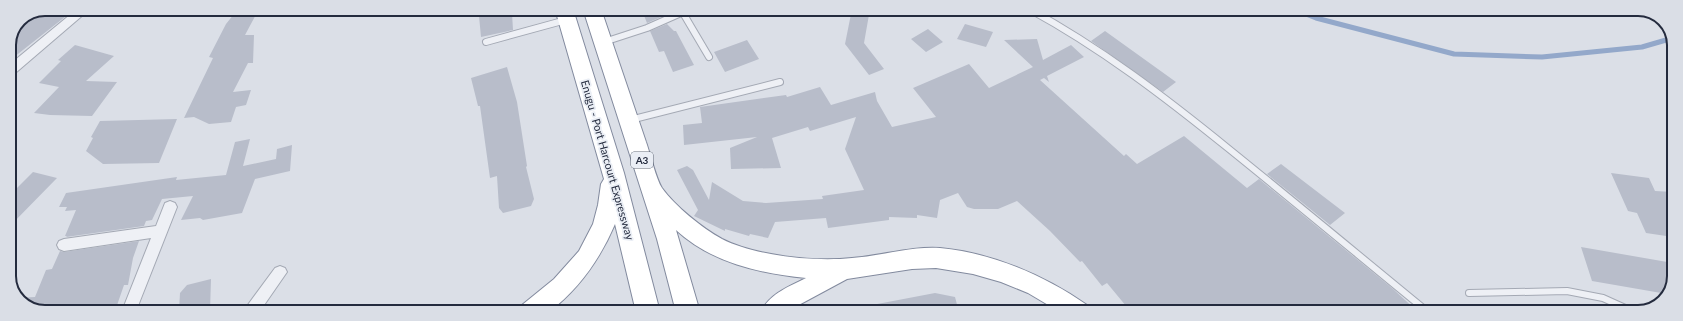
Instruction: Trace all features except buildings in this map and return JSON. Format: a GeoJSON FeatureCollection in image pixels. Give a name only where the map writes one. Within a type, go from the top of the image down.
{"type":"FeatureCollection","features":[{"type":"Feature","properties":{"kind":"highway","name":"Enugu - Port Harcourt Expressway"},"geometry":{"type":"LineString","coordinates":[[567,16],[613,173],[646,305]]}},
{"type":"Feature","properties":{"kind":"highway","name":"A3"},"geometry":{"type":"LineString","coordinates":[[594,16],[652,191],[686,305]]}},
{"type":"Feature","properties":{"kind":"highway"},"geometry":{"type":"LineString","coordinates":[[539,305],[565,284],[582,265],[596,242],[605,221],[611,199],[613,173]]}},
{"type":"Feature","properties":{"kind":"highway"},"geometry":{"type":"LineString","coordinates":[[652,191],[673,214],[692,231],[714,246],[738,254],[797,267],[843,269],[896,260],[938,258],[975,264],[1038,287],[1068,305]]}},
{"type":"Feature","properties":{"kind":"highway"},"geometry":{"type":"LineString","coordinates":[[781,305],[787,300],[843,269]]}},
{"type":"Feature","properties":{"kind":"street"},"geometry":{"type":"LineString","coordinates":[[16,66],[76,16]]}},
{"type":"Feature","properties":{"kind":"street"},"geometry":{"type":"LineString","coordinates":[[131,305],[170,207]]}},
{"type":"Feature","properties":{"kind":"street"},"geometry":{"type":"LineString","coordinates":[[64,245],[161,231]]}},
{"type":"Feature","properties":{"kind":"street"},"geometry":{"type":"LineString","coordinates":[[256,305],[280,272]]}},
{"type":"Feature","properties":{"kind":"lane"},"geometry":{"type":"LineString","coordinates":[[486,42],[560,16]]}},
{"type":"Feature","properties":{"kind":"lane"},"geometry":{"type":"LineString","coordinates":[[603,42],[647,28],[676,16]]}},
{"type":"Feature","properties":{"kind":"lane"},"geometry":{"type":"LineString","coordinates":[[685,16],[710,58]]}},
{"type":"Feature","properties":{"kind":"lane"},"geometry":{"type":"LineString","coordinates":[[1042,16],[1057,24],[1158,94],[1230,149],[1419,305]]}},
{"type":"Feature","properties":{"kind":"lane"},"geometry":{"type":"LineString","coordinates":[[629,120],[780,82]]}},
{"type":"Feature","properties":{"kind":"lane"},"geometry":{"type":"LineString","coordinates":[[1469,294],[1567,291],[1603,298],[1618,305]]}},
{"type":"Feature","properties":{"kind":"waterway"},"geometry":{"type":"LineString","coordinates":[[1311,16],[1454,54],[1542,57],[1642,47],[1666,40]]}}]}
